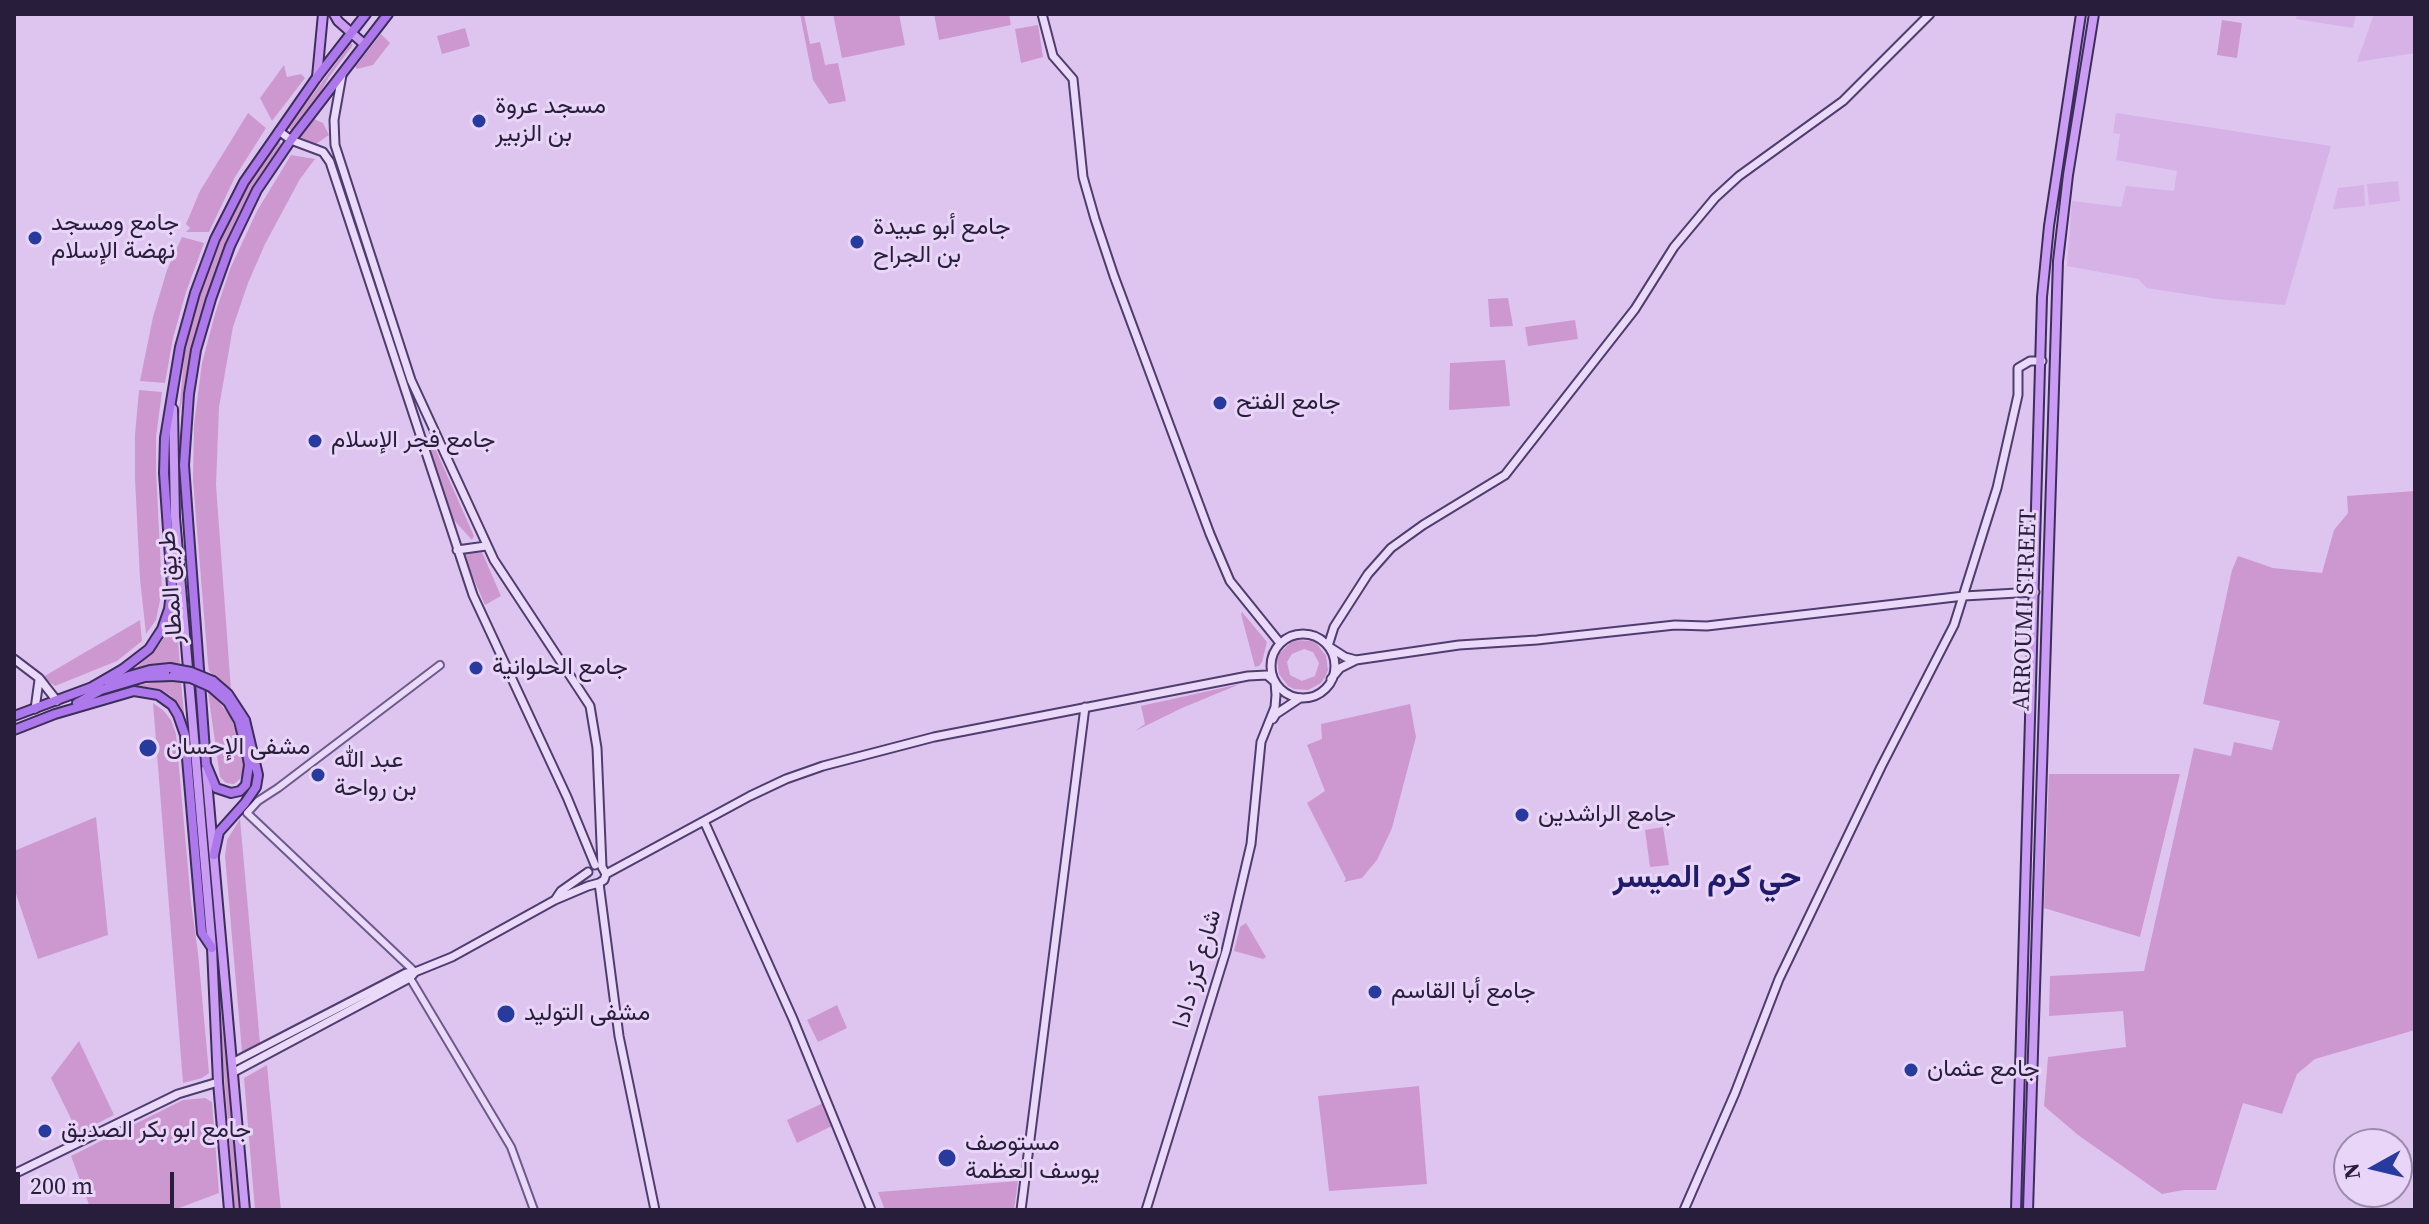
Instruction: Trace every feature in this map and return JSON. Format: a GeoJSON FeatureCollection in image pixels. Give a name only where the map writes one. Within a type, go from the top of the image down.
{"type":"FeatureCollection","features":[{"type":"Feature","properties":{"kind":"highway","name":"طريق المطار"},"geometry":{"type":"LineString","coordinates":[[172,399],[185,324],[215,239],[244,182],[317,77],[366,14]]}},
{"type":"Feature","properties":{"kind":"highway","name":"طريق المطار"},"geometry":{"type":"LineString","coordinates":[[206,764],[184,465],[189,394],[201,329],[230,246],[257,190],[291,140],[388,14]]}},
{"type":"Feature","properties":{"kind":"highway"},"geometry":{"type":"LineString","coordinates":[[92,687],[137,660],[149,649],[162,629],[169,609],[172,586],[164,473],[165,438],[172,399]]}},
{"type":"Feature","properties":{"kind":"highway"},"geometry":{"type":"LineString","coordinates":[[14,716],[92,687],[150,670],[172,672],[212,684],[228,694],[245,720],[258,775],[256,787],[219,832],[214,855]]}},
{"type":"Feature","properties":{"kind":"highway"},"geometry":{"type":"LineString","coordinates":[[55,714],[101,690],[172,672]]}},
{"type":"Feature","properties":{"kind":"highway"},"geometry":{"type":"LineString","coordinates":[[206,764],[216,788],[223,792],[240,791],[246,785],[249,765],[239,721],[212,684]]}},
{"type":"Feature","properties":{"kind":"highway"},"geometry":{"type":"LineString","coordinates":[[14,730],[55,714],[134,691],[158,695],[172,705],[185,735],[202,933],[212,948]]}},
{"type":"Feature","properties":{"kind":"main road"},"geometry":{"type":"LineString","coordinates":[[317,77],[325,14]]}},
{"type":"Feature","properties":{"kind":"main road"},"geometry":{"type":"LineString","coordinates":[[334,14],[364,44]]}},
{"type":"Feature","properties":{"kind":"main road"},"geometry":{"type":"LineString","coordinates":[[1042,14],[1053,56],[1073,79],[1083,177],[1095,219],[1210,534],[1230,581],[1280,643]]}},
{"type":"Feature","properties":{"kind":"main road"},"geometry":{"type":"LineString","coordinates":[[1331,679],[1334,662],[1328,646],[1334,627],[1368,574],[1391,548],[1505,475],[1620,328],[1674,247],[1715,198],[1739,176],[1843,101],[1930,14]]}},
{"type":"Feature","properties":{"kind":"main road","name":"ARROUMI STREET"},"geometry":{"type":"LineString","coordinates":[[2016,1210],[2042,297],[2055,181],[2081,14]]}},
{"type":"Feature","properties":{"kind":"main road","name":"ARROUMI STREET"},"geometry":{"type":"LineString","coordinates":[[2028,1210],[2059,240],[2094,14]]}},
{"type":"Feature","properties":{"kind":"main road"},"geometry":{"type":"LineString","coordinates":[[343,73],[334,120],[337,154],[411,380],[486,546],[590,706],[597,748],[601,869]]}},
{"type":"Feature","properties":{"kind":"main road"},"geometry":{"type":"LineString","coordinates":[[234,1067],[452,957],[555,900],[604,880],[482,617],[457,550],[330,162],[323,152],[291,140],[279,131]]}},
{"type":"Feature","properties":{"kind":"main road"},"geometry":{"type":"LineString","coordinates":[[2055,181],[2067,183]]}},
{"type":"Feature","properties":{"kind":"main road"},"geometry":{"type":"LineString","coordinates":[[1684,1210],[1735,1093],[1779,979],[1915,698],[1954,625],[2000,477],[2018,395],[2018,368],[2030,361],[2042,361]]}},
{"type":"Feature","properties":{"kind":"main road","name":"طريق المطار"},"geometry":{"type":"LineString","coordinates":[[172,399],[175,517],[212,948],[218,1082],[229,1210]]}},
{"type":"Feature","properties":{"kind":"main road"},"geometry":{"type":"LineString","coordinates":[[457,550],[486,546]]}},
{"type":"Feature","properties":{"kind":"main road"},"geometry":{"type":"LineString","coordinates":[[555,900],[561,891],[588,872],[601,869],[704,821],[786,779],[934,737],[1256,675],[1267,675],[1286,693],[1300,698],[1309,697],[1322,691],[1340,668],[1356,660],[1459,645],[1675,625],[1707,626],[1964,596],[2035,592]]}},
{"type":"Feature","properties":{"kind":"main road"},"geometry":{"type":"LineString","coordinates":[[1256,675],[1265,670],[1280,643],[1295,635],[1313,636],[1334,627]]}},
{"type":"Feature","properties":{"kind":"main road"},"geometry":{"type":"LineString","coordinates":[[1313,636],[1345,657],[1356,660]]}},
{"type":"Feature","properties":{"kind":"main road"},"geometry":{"type":"LineString","coordinates":[[14,659],[39,678],[57,701]]}},
{"type":"Feature","properties":{"kind":"main road"},"geometry":{"type":"LineString","coordinates":[[1271,660],[1275,682]]}},
{"type":"Feature","properties":{"kind":"main road"},"geometry":{"type":"LineString","coordinates":[[35,709],[39,678]]}},
{"type":"Feature","properties":{"kind":"main road","name":"شارع كرز دادا"},"geometry":{"type":"LineString","coordinates":[[1146,1210],[1226,951],[1251,844],[1261,742],[1275,707],[1275,682]]}},
{"type":"Feature","properties":{"kind":"main road"},"geometry":{"type":"LineString","coordinates":[[1264,734],[1276,714],[1300,698]]}},
{"type":"Feature","properties":{"kind":"main road"},"geometry":{"type":"LineString","coordinates":[[1021,1210],[1085,707]]}},
{"type":"Feature","properties":{"kind":"main road","name":"طريق المطار"},"geometry":{"type":"LineString","coordinates":[[206,764],[245,1210]]}},
{"type":"Feature","properties":{"kind":"main road"},"geometry":{"type":"LineString","coordinates":[[704,821],[792,1016],[871,1210]]}},
{"type":"Feature","properties":{"kind":"main road"},"geometry":{"type":"LineString","coordinates":[[588,872],[589,879],[596,883]]}},
{"type":"Feature","properties":{"kind":"main road"},"geometry":{"type":"LineString","coordinates":[[596,883],[619,1036],[655,1210]]}},
{"type":"Feature","properties":{"kind":"main road"},"geometry":{"type":"LineString","coordinates":[[14,1174],[178,1094],[218,1082]]}},
{"type":"Feature","properties":{"kind":"street"},"geometry":{"type":"LineString","coordinates":[[440,665],[258,801],[247,813],[412,975],[505,1136],[534,1210]]}},
{"type":"Feature","properties":{"kind":"shaded area"},"geometry":{"type":"Polygon","coordinates":[[[800,14],[804,14],[810,44],[820,42],[825,65],[838,63],[846,101],[829,104],[813,80],[800,14]]]}},
{"type":"Feature","properties":{"kind":"shaded area"},"geometry":{"type":"Polygon","coordinates":[[[833,14],[899,14],[905,45],[842,58],[833,14]]]}},
{"type":"Feature","properties":{"kind":"shaded area"},"geometry":{"type":"Polygon","coordinates":[[[934,14],[1009,14],[1011,25],[939,40],[934,14]]]}},
{"type":"Feature","properties":{"kind":"shaded area"},"geometry":{"type":"Polygon","coordinates":[[[2297,14],[2356,14],[2353,28],[2296,19],[2297,14]]]}},
{"type":"Feature","properties":{"kind":"shaded area"},"geometry":{"type":"Polygon","coordinates":[[[2374,14],[2415,14],[2415,53],[2357,62],[2374,14]]]}},
{"type":"Feature","properties":{"kind":"shaded area"},"geometry":{"type":"Polygon","coordinates":[[[2222,20],[2242,23],[2237,58],[2217,55],[2222,20]]]}},
{"type":"Feature","properties":{"kind":"shaded area"},"geometry":{"type":"Polygon","coordinates":[[[1038,25],[1043,57],[1021,63],[1015,29],[1038,25]]]}},
{"type":"Feature","properties":{"kind":"shaded area"},"geometry":{"type":"Polygon","coordinates":[[[465,28],[470,46],[442,54],[437,36],[465,28]]]}},
{"type":"Feature","properties":{"kind":"shaded area"},"geometry":{"type":"Polygon","coordinates":[[[381,34],[390,43],[373,65],[357,69],[355,67],[381,34]]]}},
{"type":"Feature","properties":{"kind":"shaded area"},"geometry":{"type":"Polygon","coordinates":[[[351,43],[353,45],[317,99],[292,131],[288,128],[351,43]]]}},
{"type":"Feature","properties":{"kind":"shaded area"},"geometry":{"type":"Polygon","coordinates":[[[284,65],[287,77],[301,74],[305,78],[272,121],[260,98],[284,65]]]}},
{"type":"Feature","properties":{"kind":"shaded area"},"geometry":{"type":"Polygon","coordinates":[[[248,113],[266,128],[235,177],[209,232],[186,232],[190,228],[186,224],[200,191],[248,113]]]}},
{"type":"Feature","properties":{"kind":"shaded area"},"geometry":{"type":"Polygon","coordinates":[[[2116,113],[2331,146],[2285,305],[2147,288],[2138,279],[2067,266],[2072,201],[2121,207],[2126,186],[2174,191],[2177,171],[2116,160],[2120,134],[2113,133],[2116,113]]]}},
{"type":"Feature","properties":{"kind":"shaded area"},"geometry":{"type":"Polygon","coordinates":[[[314,119],[323,123],[329,135],[316,144],[300,137],[314,119]]]}},
{"type":"Feature","properties":{"kind":"shaded area"},"geometry":{"type":"Polygon","coordinates":[[[277,140],[281,144],[238,215],[206,297],[191,349],[178,422],[185,348],[199,294],[233,211],[277,140]]]}},
{"type":"Feature","properties":{"kind":"shaded area"},"geometry":{"type":"Polygon","coordinates":[[[291,155],[315,159],[300,179],[248,283],[233,327],[219,407],[216,485],[231,690],[209,671],[208,664],[193,481],[194,425],[202,363],[230,269],[257,211],[291,155]]]}},
{"type":"Feature","properties":{"kind":"shaded area"},"geometry":{"type":"Polygon","coordinates":[[[2398,181],[2400,201],[2369,205],[2367,184],[2398,181]]]}},
{"type":"Feature","properties":{"kind":"shaded area"},"geometry":{"type":"Polygon","coordinates":[[[2364,185],[2365,206],[2333,209],[2338,188],[2364,185]]]}},
{"type":"Feature","properties":{"kind":"shaded area"},"geometry":{"type":"Polygon","coordinates":[[[182,237],[204,243],[173,338],[165,383],[140,381],[153,317],[167,270],[182,237]]]}},
{"type":"Feature","properties":{"kind":"shaded area"},"geometry":{"type":"Polygon","coordinates":[[[1508,298],[1513,326],[1490,327],[1488,299],[1508,298]]]}},
{"type":"Feature","properties":{"kind":"shaded area"},"geometry":{"type":"Polygon","coordinates":[[[1575,320],[1578,339],[1528,346],[1525,327],[1575,320]]]}},
{"type":"Feature","properties":{"kind":"shaded area"},"geometry":{"type":"Polygon","coordinates":[[[1505,360],[1510,406],[1449,410],[1450,363],[1505,360]]]}},
{"type":"Feature","properties":{"kind":"shaded area"},"geometry":{"type":"Polygon","coordinates":[[[139,390],[162,392],[156,437],[156,471],[162,590],[156,620],[146,634],[135,479],[139,390]]]}},
{"type":"Feature","properties":{"kind":"shaded area"},"geometry":{"type":"Polygon","coordinates":[[[429,446],[435,448],[474,536],[472,540],[452,518],[429,446]]]}},
{"type":"Feature","properties":{"kind":"shaded area"},"geometry":{"type":"Polygon","coordinates":[[[2415,491],[2415,1030],[2315,1059],[2297,1074],[2282,1114],[2243,1103],[2216,1190],[2162,1194],[2078,1135],[2044,1106],[2048,1057],[2126,1047],[2123,1011],[2049,1016],[2050,976],[2144,971],[2194,748],[2231,756],[2234,742],[2272,750],[2280,721],[2203,704],[2232,570],[2238,556],[2273,568],[2322,573],[2334,530],[2348,513],[2347,496],[2415,491]]]}},
{"type":"Feature","properties":{"kind":"shaded area"},"geometry":{"type":"Polygon","coordinates":[[[482,552],[501,596],[485,605],[463,554],[482,552]]]}},
{"type":"Feature","properties":{"kind":"shaded area"},"geometry":{"type":"Polygon","coordinates":[[[175,606],[180,665],[165,664],[124,674],[138,666],[160,644],[168,631],[175,606]]]}},
{"type":"Feature","properties":{"kind":"shaded area"},"geometry":{"type":"Polygon","coordinates":[[[1242,612],[1267,642],[1259,666],[1255,667],[1242,612]]]}},
{"type":"Feature","properties":{"kind":"shaded area"},"geometry":{"type":"Polygon","coordinates":[[[140,620],[142,641],[117,661],[55,686],[43,677],[140,620]]]}},
{"type":"Feature","properties":{"kind":"shaded area"},"geometry":{"type":"Polygon","coordinates":[[[1297,640],[1317,644],[1326,656],[1328,670],[1321,683],[1308,690],[1288,686],[1279,674],[1277,660],[1290,643],[1297,640]],[[1304,649],[1292,654],[1287,662],[1290,675],[1302,681],[1315,676],[1319,663],[1313,652],[1304,649]]]}},
{"type":"Feature","properties":{"kind":"shaded area"},"geometry":{"type":"Polygon","coordinates":[[[171,679],[181,681],[184,714],[171,696],[162,690],[129,687],[171,679]]]}},
{"type":"Feature","properties":{"kind":"shaded area"},"geometry":{"type":"Polygon","coordinates":[[[1240,684],[1135,731],[1145,724],[1141,706],[1240,684]]]}},
{"type":"Feature","properties":{"kind":"shaded area"},"geometry":{"type":"Polygon","coordinates":[[[208,692],[230,716],[241,745],[243,772],[234,784],[226,783],[220,777],[208,692]]]}},
{"type":"Feature","properties":{"kind":"shaded area"},"geometry":{"type":"Polygon","coordinates":[[[153,703],[171,720],[176,734],[209,1073],[183,1083],[153,703]]]}},
{"type":"Feature","properties":{"kind":"shaded area"},"geometry":{"type":"Polygon","coordinates":[[[1410,704],[1416,737],[1392,828],[1377,860],[1362,878],[1344,882],[1346,879],[1307,803],[1325,791],[1307,745],[1322,739],[1321,724],[1410,704]]]}},
{"type":"Feature","properties":{"kind":"shaded area"},"geometry":{"type":"Polygon","coordinates":[[[2049,774],[2180,774],[2140,937],[2044,908],[2049,774]]]}},
{"type":"Feature","properties":{"kind":"shaded area"},"geometry":{"type":"Polygon","coordinates":[[[96,817],[108,935],[38,959],[14,888],[14,851],[96,817]]]}},
{"type":"Feature","properties":{"kind":"shaded area"},"geometry":{"type":"Polygon","coordinates":[[[240,819],[260,1043],[242,1052],[225,856],[227,840],[240,819]]]}},
{"type":"Feature","properties":{"kind":"shaded area"},"geometry":{"type":"Polygon","coordinates":[[[1663,827],[1669,865],[1650,867],[1645,830],[1663,827]]]}},
{"type":"Feature","properties":{"kind":"shaded area"},"geometry":{"type":"Polygon","coordinates":[[[1246,923],[1266,957],[1263,959],[1234,951],[1240,927],[1246,923]]]}},
{"type":"Feature","properties":{"kind":"shaded area"},"geometry":{"type":"Polygon","coordinates":[[[218,950],[241,1210],[235,1210],[218,950]]]}},
{"type":"Feature","properties":{"kind":"shaded area"},"geometry":{"type":"Polygon","coordinates":[[[837,1005],[847,1028],[818,1042],[807,1020],[837,1005]]]}},
{"type":"Feature","properties":{"kind":"shaded area"},"geometry":{"type":"Polygon","coordinates":[[[79,1041],[114,1115],[78,1133],[51,1078],[79,1041]]]}},
{"type":"Feature","properties":{"kind":"shaded area"},"geometry":{"type":"Polygon","coordinates":[[[267,1065],[281,1210],[255,1210],[244,1078],[267,1065]]]}},
{"type":"Feature","properties":{"kind":"shaded area"},"geometry":{"type":"Polygon","coordinates":[[[1419,1086],[1427,1184],[1329,1191],[1318,1096],[1419,1086]]]}},
{"type":"Feature","properties":{"kind":"shaded area"},"geometry":{"type":"Polygon","coordinates":[[[205,1098],[212,1102],[219,1193],[174,1210],[91,1210],[71,1156],[183,1100],[205,1098]]]}},
{"type":"Feature","properties":{"kind":"shaded area"},"geometry":{"type":"Polygon","coordinates":[[[823,1103],[832,1126],[797,1143],[787,1120],[823,1103]]]}},
{"type":"Feature","properties":{"kind":"shaded area"},"geometry":{"type":"Polygon","coordinates":[[[1018,1181],[1014,1210],[885,1210],[878,1192],[1018,1181]]]}},
{"type":"Feature","properties":{"kind":"place","name":"مسجد عروة بن الزبير"},"geometry":{"type":"Point","coordinates":[479,121]}},
{"type":"Feature","properties":{"kind":"place","name":"جامع ومسجد نهضة الإسلام"},"geometry":{"type":"Point","coordinates":[35,238]}},
{"type":"Feature","properties":{"kind":"place","name":"جامع أبو عبيدة بن الجراح"},"geometry":{"type":"Point","coordinates":[857,242]}},
{"type":"Feature","properties":{"kind":"place","name":"جامع الفتح"},"geometry":{"type":"Point","coordinates":[1220,403]}},
{"type":"Feature","properties":{"kind":"place","name":"جامع فجر الإسلام"},"geometry":{"type":"Point","coordinates":[315,441]}},
{"type":"Feature","properties":{"kind":"place","name":"جامع الحلوانية"},"geometry":{"type":"Point","coordinates":[476,668]}},
{"type":"Feature","properties":{"kind":"place","name":"مشفى الإحسان"},"geometry":{"type":"Point","coordinates":[148,748]}},
{"type":"Feature","properties":{"kind":"place","name":"عبد الله بن رواحة"},"geometry":{"type":"Point","coordinates":[318,775]}},
{"type":"Feature","properties":{"kind":"place","name":"جامع الراشدين"},"geometry":{"type":"Point","coordinates":[1522,815]}},
{"type":"Feature","properties":{"kind":"place","name":"جامع أبا القاسم"},"geometry":{"type":"Point","coordinates":[1375,992]}},
{"type":"Feature","properties":{"kind":"place","name":"مشفى التوليد"},"geometry":{"type":"Point","coordinates":[506,1014]}},
{"type":"Feature","properties":{"kind":"place","name":"جامع عثمان"},"geometry":{"type":"Point","coordinates":[1911,1070]}},
{"type":"Feature","properties":{"kind":"place","name":"جامع ابو بكر الصديق"},"geometry":{"type":"Point","coordinates":[45,1131]}},
{"type":"Feature","properties":{"kind":"place","name":"مستوصف يوسف العظمة"},"geometry":{"type":"Point","coordinates":[947,1158]}},
{"type":"Feature","properties":{"kind":"district","name":"حي كرم الميسر"},"geometry":{"type":"Point","coordinates":[1707,879]}}]}
